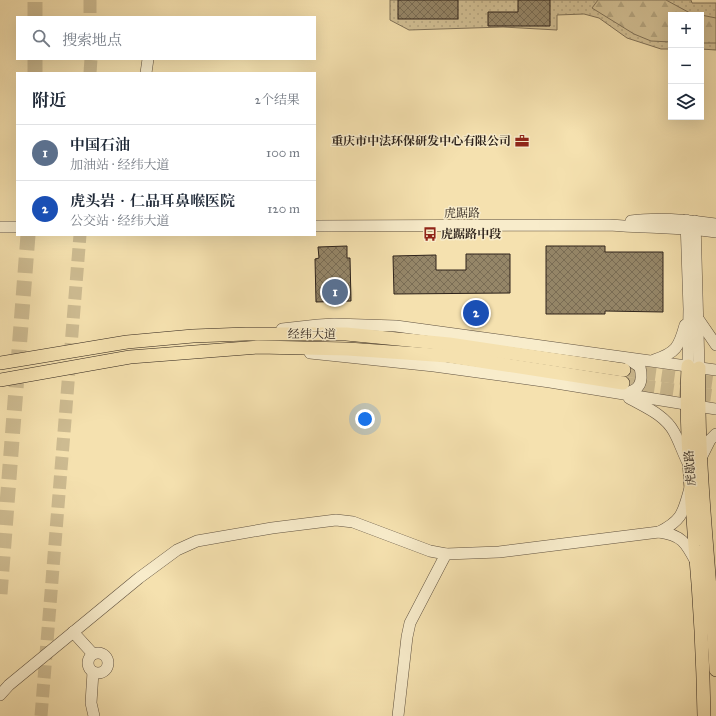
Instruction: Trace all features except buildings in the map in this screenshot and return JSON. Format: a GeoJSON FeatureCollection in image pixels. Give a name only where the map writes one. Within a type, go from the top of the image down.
{"type":"FeatureCollection","features":[{"type":"Feature","properties":{"kind":"main road","name":"经纬大道"},"geometry":{"type":"LineString","coordinates":[[0,363],[127,342],[193,336],[246,334],[346,334],[449,344],[624,376]]}},
{"type":"Feature","properties":{"kind":"main road","name":"经纬大道"},"geometry":{"type":"LineString","coordinates":[[0,380],[130,357],[258,347],[348,349],[448,356],[624,376]]}},
{"type":"Feature","properties":{"kind":"main road","name":"虎歇路"},"geometry":{"type":"LineString","coordinates":[[693,367],[689,466],[697,564],[704,716]]}},
{"type":"Feature","properties":{"kind":"main road","name":"虎歇路"},"geometry":{"type":"LineString","coordinates":[[692,405],[701,458],[713,585],[716,670]]}},
{"type":"Feature","properties":{"kind":"street"},"geometry":{"type":"LineString","coordinates":[[146,72],[148,60]]}},
{"type":"Feature","properties":{"kind":"street","name":"虎踞路"},"geometry":{"type":"LineString","coordinates":[[691,224],[716,232]]}},
{"type":"Feature","properties":{"kind":"street","name":"虎歇路"},"geometry":{"type":"LineString","coordinates":[[691,224],[689,309],[693,367]]}},
{"type":"Feature","properties":{"kind":"street","name":"虎歇路"},"geometry":{"type":"LineString","coordinates":[[691,224],[698,320],[693,367]]}},
{"type":"Feature","properties":{"kind":"street","name":"虎踞路"},"geometry":{"type":"LineString","coordinates":[[316,226],[609,225],[639,227],[716,224]]}},
{"type":"Feature","properties":{"kind":"street"},"geometry":{"type":"LineString","coordinates":[[0,227],[16,227]]}},
{"type":"Feature","properties":{"kind":"street"},"geometry":{"type":"LineString","coordinates":[[624,376],[650,361],[668,355],[675,350],[682,336],[689,309]]}},
{"type":"Feature","properties":{"kind":"street"},"geometry":{"type":"LineString","coordinates":[[698,320],[716,345]]}},
{"type":"Feature","properties":{"kind":"street"},"geometry":{"type":"LineString","coordinates":[[650,361],[716,370]]}},
{"type":"Feature","properties":{"kind":"street"},"geometry":{"type":"LineString","coordinates":[[624,376],[692,405],[716,409]]}},
{"type":"Feature","properties":{"kind":"street"},"geometry":{"type":"LineString","coordinates":[[624,376],[651,410],[667,423],[675,434],[689,466]]}},
{"type":"Feature","properties":{"kind":"street"},"geometry":{"type":"LineString","coordinates":[[701,458],[710,440],[716,434]]}},
{"type":"Feature","properties":{"kind":"street"},"geometry":{"type":"LineString","coordinates":[[659,532],[674,524],[682,514],[691,486]]}},
{"type":"Feature","properties":{"kind":"street"},"geometry":{"type":"LineString","coordinates":[[0,695],[9,685],[139,578],[177,550],[197,540],[336,520],[353,522],[430,551],[446,554],[499,552],[659,532],[668,533],[681,539],[687,545],[697,564]]}},
{"type":"Feature","properties":{"kind":"street"},"geometry":{"type":"LineString","coordinates":[[398,716],[410,623],[446,554]]}},
{"type":"Feature","properties":{"kind":"street"},"geometry":{"type":"LineString","coordinates":[[73,632],[93,654]]}},
{"type":"Feature","properties":{"kind":"street"},"geometry":{"type":"LineString","coordinates":[[100,652],[106,656],[109,662],[104,671],[97,673],[89,668],[88,662],[90,656],[93,654],[100,652]]}},
{"type":"Feature","properties":{"kind":"street"},"geometry":{"type":"LineString","coordinates":[[94,672],[91,703],[94,716]]}},
{"type":"Feature","properties":{"kind":"green space"},"geometry":{"type":"Polygon","coordinates":[[[390,0],[691,0],[692,3],[716,3],[716,50],[704,49],[704,12],[668,12],[668,49],[661,49],[627,38],[599,18],[584,14],[557,15],[557,30],[503,27],[409,30],[390,20],[390,0]]]}},
{"type":"Feature","properties":{"kind":"green space"},"geometry":{"type":"Polygon","coordinates":[[[598,0],[666,0],[688,12],[668,12],[668,42],[651,41],[634,34],[592,8],[598,0]]]}},
{"type":"Feature","properties":{"kind":"green space"},"geometry":{"type":"Polygon","coordinates":[[[704,16],[716,18],[716,43],[704,43],[704,16]]]}},
{"type":"Feature","properties":{"kind":"tunnel"},"geometry":{"type":"LineString","coordinates":[[35,0],[35,16]]}},
{"type":"Feature","properties":{"kind":"tunnel"},"geometry":{"type":"LineString","coordinates":[[90,0],[90,16]]}},
{"type":"Feature","properties":{"kind":"tunnel"},"geometry":{"type":"LineString","coordinates":[[35,60],[35,72]]}},
{"type":"Feature","properties":{"kind":"tunnel"},"geometry":{"type":"LineString","coordinates":[[90,72],[91,60]]}},
{"type":"Feature","properties":{"kind":"tunnel"},"geometry":{"type":"LineString","coordinates":[[0,594],[28,236]]}},
{"type":"Feature","properties":{"kind":"tunnel"},"geometry":{"type":"LineString","coordinates":[[41,716],[80,236]]}},
{"type":"Feature","properties":{"kind":"tunnel"},"geometry":{"type":"LineString","coordinates":[[624,370],[716,383]]}},
{"type":"Feature","properties":{"kind":"tunnel"},"geometry":{"type":"LineString","coordinates":[[623,383],[716,396]]}},
{"type":"Feature","properties":{"kind":"place","name":"重庆市中法环保研发中心有限公司"},"geometry":{"type":"Point","coordinates":[522,141]}},
{"type":"Feature","properties":{"kind":"place","name":"虎踞路中段"},"geometry":{"type":"Point","coordinates":[430,234]}},
{"type":"Feature","properties":{"kind":"place","name":"中国石油"},"geometry":{"type":"Point","coordinates":[335,292]}},
{"type":"Feature","properties":{"kind":"place","name":"虎头岩‧仁品耳鼻喉医院"},"geometry":{"type":"Point","coordinates":[476,313]}}]}
